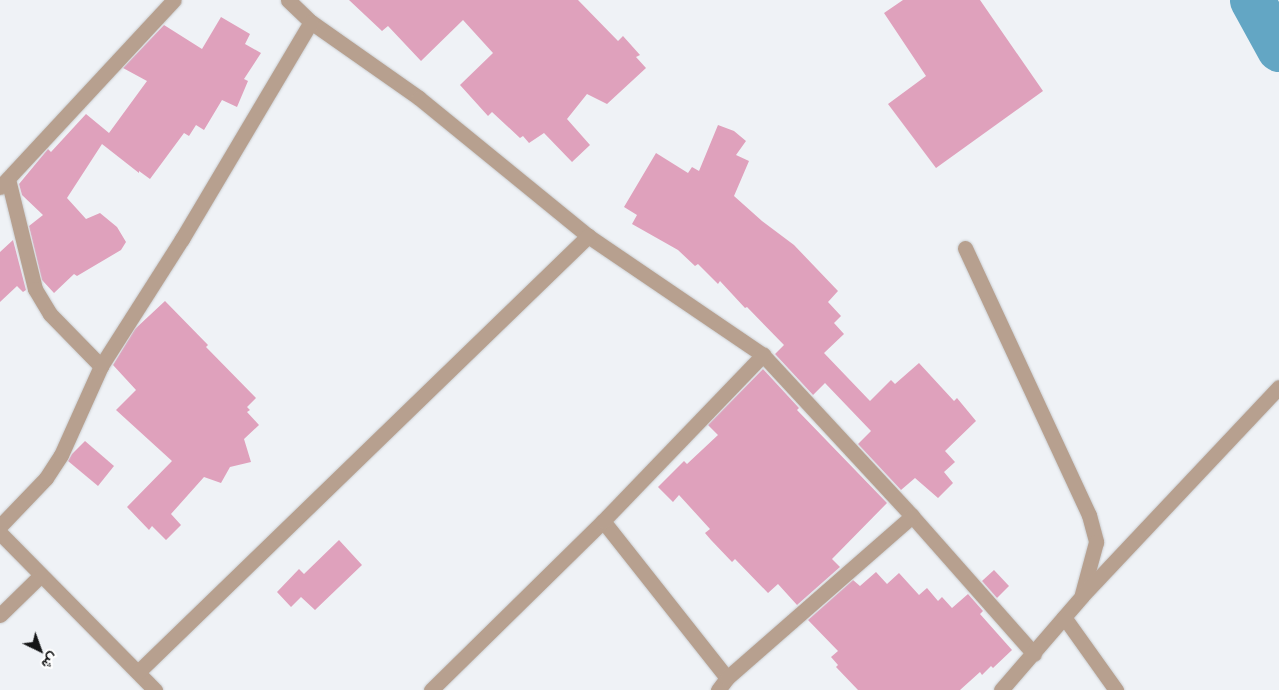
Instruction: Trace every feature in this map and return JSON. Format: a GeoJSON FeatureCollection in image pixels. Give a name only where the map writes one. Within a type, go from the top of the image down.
{"type":"FeatureCollection","features":[{"type":"Feature","properties":{"kind":"street"},"geometry":{"type":"LineString","coordinates":[[101,366],[50,314],[35,289],[4,183],[174,0]]}},
{"type":"Feature","properties":{"kind":"street"},"geometry":{"type":"LineString","coordinates":[[288,0],[311,22],[419,98],[588,236],[763,355],[912,516],[1034,654]]}},
{"type":"Feature","properties":{"kind":"street"},"geometry":{"type":"LineString","coordinates":[[0,526],[46,478],[62,455],[101,366],[182,239],[311,22]]}},
{"type":"Feature","properties":{"kind":"street"},"geometry":{"type":"LineString","coordinates":[[138,672],[588,236]]}},
{"type":"Feature","properties":{"kind":"street"},"geometry":{"type":"LineString","coordinates":[[965,248],[1089,514],[1096,542],[1082,596]]}},
{"type":"Feature","properties":{"kind":"street"},"geometry":{"type":"LineString","coordinates":[[431,690],[604,522],[763,355]]}},
{"type":"Feature","properties":{"kind":"street"},"geometry":{"type":"LineString","coordinates":[[1001,690],[1082,596],[1279,388]]}},
{"type":"Feature","properties":{"kind":"street"},"geometry":{"type":"LineString","coordinates":[[604,522],[722,684],[912,516]]}},
{"type":"Feature","properties":{"kind":"street"},"geometry":{"type":"LineString","coordinates":[[0,533],[40,576],[155,690]]}},
{"type":"Feature","properties":{"kind":"street"},"geometry":{"type":"LineString","coordinates":[[0,615],[40,576]]}},
{"type":"Feature","properties":{"kind":"street"},"geometry":{"type":"LineString","coordinates":[[1064,617],[1116,690]]}},
{"type":"Feature","properties":{"kind":"building"},"geometry":{"type":"Polygon","coordinates":[[[349,0],[578,0],[618,41],[623,36],[640,55],[636,57],[646,68],[607,104],[587,94],[567,119],[590,145],[572,162],[544,133],[529,143],[523,136],[520,138],[492,112],[488,116],[460,85],[493,53],[463,20],[421,61],[388,26],[382,31],[349,0]]]}},
{"type":"Feature","properties":{"kind":"building"},"geometry":{"type":"Polygon","coordinates":[[[903,0],[980,0],[1043,91],[936,168],[888,104],[926,76],[884,13],[903,0]]]}},
{"type":"Feature","properties":{"kind":"building"},"geometry":{"type":"Polygon","coordinates":[[[221,17],[250,34],[245,44],[261,53],[244,79],[248,81],[237,107],[222,100],[204,130],[196,125],[189,136],[184,133],[150,179],[139,171],[139,173],[102,144],[67,198],[86,219],[100,213],[117,227],[126,242],[121,250],[77,276],[74,274],[54,293],[42,280],[29,226],[43,215],[22,195],[19,184],[48,149],[51,152],[86,114],[109,133],[147,81],[123,68],[164,25],[202,49],[221,17]]]}},
{"type":"Feature","properties":{"kind":"building"},"geometry":{"type":"Polygon","coordinates":[[[718,125],[734,131],[746,141],[736,155],[749,161],[734,196],[762,221],[794,245],[838,291],[828,302],[841,316],[834,323],[844,334],[824,353],[870,401],[891,380],[895,384],[919,363],[954,401],[957,398],[976,421],[945,451],[955,462],[944,472],[953,483],[938,498],[915,478],[901,490],[858,444],[871,431],[825,383],[813,395],[775,354],[784,345],[720,281],[718,284],[698,264],[695,266],[678,250],[632,224],[637,215],[624,207],[656,153],[688,173],[692,167],[699,171],[718,125]]]}},
{"type":"Feature","properties":{"kind":"building"},"geometry":{"type":"Polygon","coordinates":[[[13,240],[26,290],[23,292],[17,286],[0,302],[0,252],[13,240]]]}},
{"type":"Feature","properties":{"kind":"building"},"geometry":{"type":"Polygon","coordinates":[[[165,301],[208,345],[206,347],[256,398],[247,407],[250,410],[247,412],[259,425],[244,439],[251,462],[230,467],[221,483],[204,477],[171,514],[181,525],[166,540],[152,526],[149,530],[127,507],[172,461],[116,410],[136,390],[113,365],[135,329],[165,301]]]}},
{"type":"Feature","properties":{"kind":"building"},"geometry":{"type":"Polygon","coordinates":[[[763,369],[799,408],[797,410],[887,503],[832,559],[840,567],[797,605],[778,584],[768,593],[735,559],[732,562],[711,540],[705,533],[710,529],[679,495],[673,502],[658,487],[684,461],[687,464],[718,435],[708,425],[763,369]]]}},
{"type":"Feature","properties":{"kind":"building"},"geometry":{"type":"Polygon","coordinates":[[[85,441],[114,466],[98,486],[68,461],[85,441]]]}},
{"type":"Feature","properties":{"kind":"building"},"geometry":{"type":"Polygon","coordinates":[[[339,540],[362,565],[315,610],[301,597],[291,607],[277,592],[299,569],[304,574],[339,540]]]}},
{"type":"Feature","properties":{"kind":"building"},"geometry":{"type":"Polygon","coordinates":[[[994,570],[1009,586],[997,598],[982,581],[994,570]]]}},
{"type":"Feature","properties":{"kind":"building"},"geometry":{"type":"Polygon","coordinates":[[[876,572],[887,584],[899,573],[919,595],[927,588],[938,601],[942,597],[952,608],[968,594],[983,611],[980,614],[1012,650],[993,668],[991,666],[982,675],[980,672],[960,690],[858,690],[836,667],[838,665],[831,657],[838,651],[808,620],[853,580],[860,586],[876,572]]]}},
{"type":"Feature","properties":{"kind":"waterway"},"geometry":{"type":"LineString","coordinates":[[1252,0],[1279,49]]}}]}
